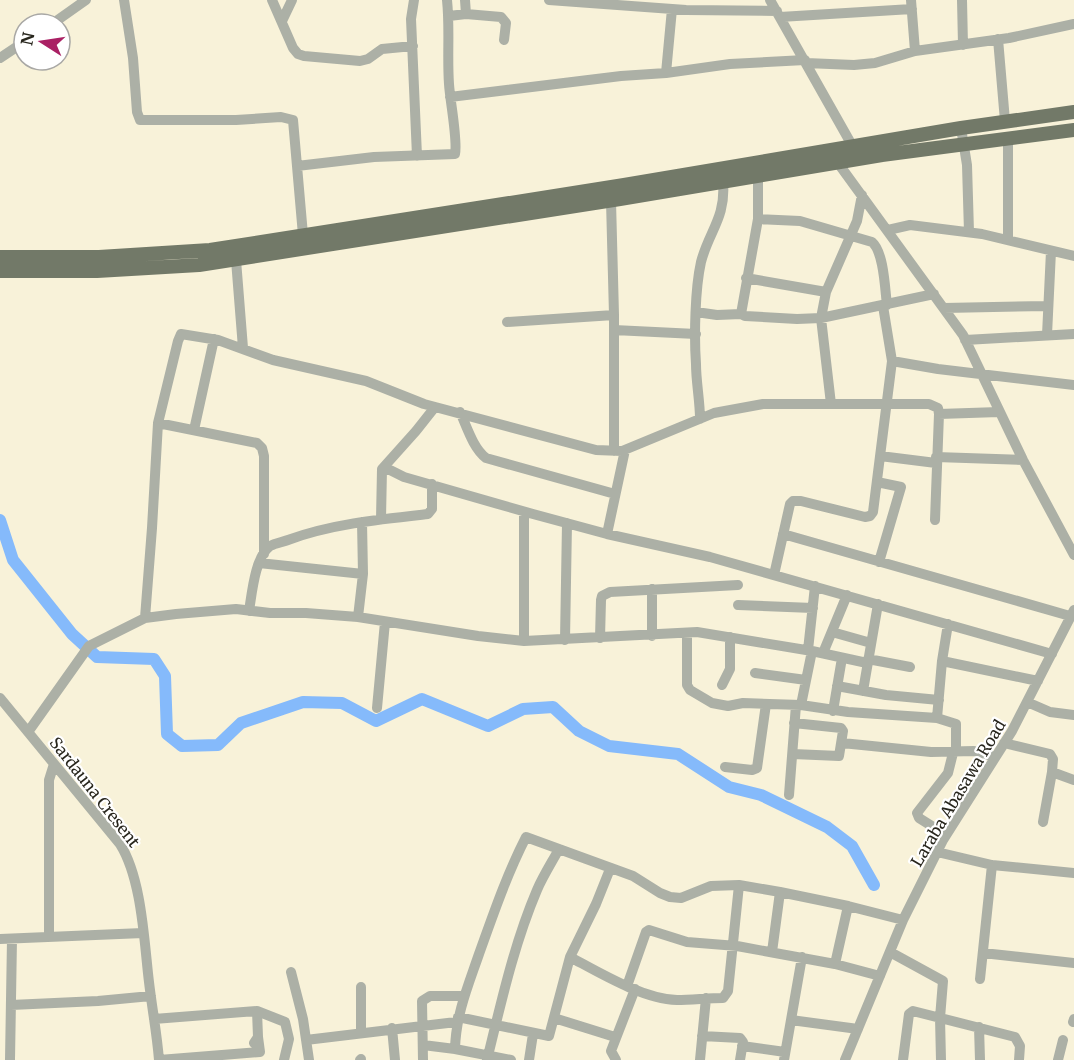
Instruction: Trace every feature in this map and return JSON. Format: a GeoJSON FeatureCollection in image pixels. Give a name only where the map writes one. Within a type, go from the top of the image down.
{"type":"FeatureCollection","features":[{"type":"Feature","properties":{"kind":"main road"},"geometry":{"type":"LineString","coordinates":[[0,257],[59,258],[210,250],[961,128],[1074,112]]}},
{"type":"Feature","properties":{"kind":"main road"},"geometry":{"type":"LineString","coordinates":[[0,271],[97,271],[200,265],[838,163],[1074,130]]}},
{"type":"Feature","properties":{"kind":"street"},"geometry":{"type":"LineString","coordinates":[[69,12],[86,0]]}},
{"type":"Feature","properties":{"kind":"street"},"geometry":{"type":"LineString","coordinates":[[124,0],[133,57],[137,112],[140,120],[289,118],[293,120],[303,235]]}},
{"type":"Feature","properties":{"kind":"street"},"geometry":{"type":"LineString","coordinates":[[272,0],[293,48],[298,54],[304,56],[360,60],[368,59],[382,49],[413,45]]}},
{"type":"Feature","properties":{"kind":"street"},"geometry":{"type":"LineString","coordinates":[[282,21],[292,0]]}},
{"type":"Feature","properties":{"kind":"street"},"geometry":{"type":"LineString","coordinates":[[414,0],[411,19],[417,156]]}},
{"type":"Feature","properties":{"kind":"street"},"geometry":{"type":"LineString","coordinates":[[297,166],[375,157],[455,154],[450,97],[447,0]]}},
{"type":"Feature","properties":{"kind":"street"},"geometry":{"type":"LineString","coordinates":[[465,0],[466,14]]}},
{"type":"Feature","properties":{"kind":"street"},"geometry":{"type":"LineString","coordinates":[[549,0],[778,14],[912,4],[915,51]]}},
{"type":"Feature","properties":{"kind":"street"},"geometry":{"type":"LineString","coordinates":[[770,0],[853,147]]}},
{"type":"Feature","properties":{"kind":"street"},"geometry":{"type":"LineString","coordinates":[[962,0],[963,45]]}},
{"type":"Feature","properties":{"kind":"street"},"geometry":{"type":"LineString","coordinates":[[666,74],[672,9]]}},
{"type":"Feature","properties":{"kind":"street"},"geometry":{"type":"LineString","coordinates":[[449,16],[466,14],[504,18],[506,23],[504,40]]}},
{"type":"Feature","properties":{"kind":"street"},"geometry":{"type":"LineString","coordinates":[[450,97],[621,76],[666,74],[730,64],[805,61],[854,65],[875,63],[915,51],[963,45],[1074,24]]}},
{"type":"Feature","properties":{"kind":"street"},"geometry":{"type":"LineString","coordinates":[[998,39],[1005,121]]}},
{"type":"Feature","properties":{"kind":"street"},"geometry":{"type":"LineString","coordinates":[[961,128],[968,165],[969,232]]}},
{"type":"Feature","properties":{"kind":"street"},"geometry":{"type":"LineString","coordinates":[[1008,138],[1008,240]]}},
{"type":"Feature","properties":{"kind":"street"},"geometry":{"type":"LineString","coordinates":[[838,163],[965,340],[1023,460],[1074,555]]}},
{"type":"Feature","properties":{"kind":"street"},"geometry":{"type":"LineString","coordinates":[[741,314],[758,219],[758,177]]}},
{"type":"Feature","properties":{"kind":"street"},"geometry":{"type":"LineString","coordinates":[[700,419],[695,363],[696,312],[701,261],[723,207],[723,182]]}},
{"type":"Feature","properties":{"kind":"street"},"geometry":{"type":"LineString","coordinates":[[831,404],[821,318],[826,292],[857,221],[862,195]]}},
{"type":"Feature","properties":{"kind":"street"},"geometry":{"type":"LineString","coordinates":[[607,534],[620,451],[611,201]]}},
{"type":"Feature","properties":{"kind":"street"},"geometry":{"type":"LineString","coordinates":[[758,219],[800,220],[872,242],[876,246],[881,260],[892,361],[873,512],[866,517],[794,501],[790,504],[774,575]]}},
{"type":"Feature","properties":{"kind":"street"},"geometry":{"type":"LineString","coordinates":[[888,230],[910,225],[969,232],[1074,255]]}},
{"type":"Feature","properties":{"kind":"street"},"geometry":{"type":"LineString","coordinates":[[1047,335],[1051,251]]}},
{"type":"Feature","properties":{"kind":"street"},"geometry":{"type":"LineString","coordinates":[[236,260],[243,348]]}},
{"type":"Feature","properties":{"kind":"street"},"geometry":{"type":"LineString","coordinates":[[746,278],[826,292]]}},
{"type":"Feature","properties":{"kind":"street"},"geometry":{"type":"LineString","coordinates":[[696,312],[797,319],[821,318],[934,294]]}},
{"type":"Feature","properties":{"kind":"street"},"geometry":{"type":"LineString","coordinates":[[944,308],[1047,306]]}},
{"type":"Feature","properties":{"kind":"street"},"geometry":{"type":"LineString","coordinates":[[507,322],[614,315]]}},
{"type":"Feature","properties":{"kind":"street"},"geometry":{"type":"LineString","coordinates":[[614,330],[696,334]]}},
{"type":"Feature","properties":{"kind":"street"},"geometry":{"type":"LineString","coordinates":[[144,618],[158,423],[179,336],[185,334],[214,339],[273,360],[374,383],[435,406],[596,450],[620,451],[714,413],[763,404],[929,404],[938,408],[939,414],[935,520]]}},
{"type":"Feature","properties":{"kind":"street"},"geometry":{"type":"LineString","coordinates":[[965,340],[1074,334]]}},
{"type":"Feature","properties":{"kind":"street"},"geometry":{"type":"LineString","coordinates":[[194,430],[214,339]]}},
{"type":"Feature","properties":{"kind":"street"},"geometry":{"type":"LineString","coordinates":[[892,361],[982,375],[1074,385]]}},
{"type":"Feature","properties":{"kind":"street"},"geometry":{"type":"LineString","coordinates":[[381,519],[382,469],[435,406]]}},
{"type":"Feature","properties":{"kind":"street"},"geometry":{"type":"LineString","coordinates":[[460,412],[481,454],[486,458],[615,494]]}},
{"type":"Feature","properties":{"kind":"street"},"geometry":{"type":"LineString","coordinates":[[939,414],[999,412]]}},
{"type":"Feature","properties":{"kind":"street"},"geometry":{"type":"LineString","coordinates":[[158,423],[257,443],[262,448],[264,456],[261,559],[249,610]]}},
{"type":"Feature","properties":{"kind":"street"},"geometry":{"type":"LineString","coordinates":[[880,456],[936,460],[1023,460]]}},
{"type":"Feature","properties":{"kind":"street"},"geometry":{"type":"LineString","coordinates":[[384,467],[404,477],[524,512],[607,534],[710,557],[1052,654]]}},
{"type":"Feature","properties":{"kind":"street"},"geometry":{"type":"LineString","coordinates":[[877,482],[901,487],[879,562]]}},
{"type":"Feature","properties":{"kind":"street"},"geometry":{"type":"LineString","coordinates":[[261,559],[270,546],[300,535],[362,522],[431,512],[432,484]]}},
{"type":"Feature","properties":{"kind":"street"},"geometry":{"type":"LineString","coordinates":[[524,512],[524,641]]}},
{"type":"Feature","properties":{"kind":"street"},"geometry":{"type":"LineString","coordinates":[[358,617],[363,574],[362,522]]}},
{"type":"Feature","properties":{"kind":"street"},"geometry":{"type":"LineString","coordinates":[[566,640],[567,523]]}},
{"type":"Feature","properties":{"kind":"street"},"geometry":{"type":"LineString","coordinates":[[783,534],[1072,613]]}},
{"type":"Feature","properties":{"kind":"street"},"geometry":{"type":"LineString","coordinates":[[261,559],[363,574]]}},
{"type":"Feature","properties":{"kind":"street"},"geometry":{"type":"LineString","coordinates":[[600,638],[602,596],[610,591],[738,585]]}},
{"type":"Feature","properties":{"kind":"street"},"geometry":{"type":"LineString","coordinates":[[789,795],[794,723],[814,651],[815,586]]}},
{"type":"Feature","properties":{"kind":"street"},"geometry":{"type":"LineString","coordinates":[[652,589],[652,636]]}},
{"type":"Feature","properties":{"kind":"street"},"geometry":{"type":"LineString","coordinates":[[814,651],[832,632],[848,595]]}},
{"type":"Feature","properties":{"kind":"street"},"geometry":{"type":"LineString","coordinates":[[863,691],[878,604]]}},
{"type":"Feature","properties":{"kind":"street"},"geometry":{"type":"LineString","coordinates":[[738,605],[813,608]]}},
{"type":"Feature","properties":{"kind":"street"},"geometry":{"type":"LineString","coordinates":[[28,732],[87,648],[144,618],[236,609],[358,617],[524,641],[687,633],[730,637],[910,668]]}},
{"type":"Feature","properties":{"kind":"street","name":"Laraba Abasawa Road"},"geometry":{"type":"LineString","coordinates":[[845,1060],[903,920],[937,852],[1004,743],[1072,613]]}},
{"type":"Feature","properties":{"kind":"street"},"geometry":{"type":"LineString","coordinates":[[378,708],[385,622]]}},
{"type":"Feature","properties":{"kind":"street"},"geometry":{"type":"LineString","coordinates":[[937,718],[948,624]]}},
{"type":"Feature","properties":{"kind":"street"},"geometry":{"type":"LineString","coordinates":[[832,632],[871,643]]}},
{"type":"Feature","properties":{"kind":"street"},"geometry":{"type":"LineString","coordinates":[[687,633],[686,681],[690,690],[712,703],[798,705],[833,711],[937,718],[956,724],[955,752],[948,772],[917,813],[919,818],[946,835]]}},
{"type":"Feature","properties":{"kind":"street"},"geometry":{"type":"LineString","coordinates":[[722,686],[730,669],[730,637]]}},
{"type":"Feature","properties":{"kind":"street"},"geometry":{"type":"LineString","coordinates":[[833,711],[842,658]]}},
{"type":"Feature","properties":{"kind":"street"},"geometry":{"type":"LineString","coordinates":[[942,661],[1038,681]]}},
{"type":"Feature","properties":{"kind":"street"},"geometry":{"type":"LineString","coordinates":[[755,673],[806,680]]}},
{"type":"Feature","properties":{"kind":"street"},"geometry":{"type":"LineString","coordinates":[[837,686],[939,700]]}},
{"type":"Feature","properties":{"kind":"street","name":"Sardauna Cresent"},"geometry":{"type":"LineString","coordinates":[[0,698],[120,844],[128,857],[133,871],[143,933],[159,1060]]}},
{"type":"Feature","properties":{"kind":"street"},"geometry":{"type":"LineString","coordinates":[[1027,702],[1050,712],[1074,715]]}},
{"type":"Feature","properties":{"kind":"street"},"geometry":{"type":"LineString","coordinates":[[725,767],[752,770],[757,768],[766,704]]}},
{"type":"Feature","properties":{"kind":"street"},"geometry":{"type":"LineString","coordinates":[[793,754],[837,756],[840,754],[843,731],[841,728],[794,723]]}},
{"type":"Feature","properties":{"kind":"street"},"geometry":{"type":"LineString","coordinates":[[842,743],[931,752],[974,751],[995,757]]}},
{"type":"Feature","properties":{"kind":"street"},"geometry":{"type":"LineString","coordinates":[[1004,743],[1050,754],[1053,759],[1043,822]]}},
{"type":"Feature","properties":{"kind":"street"},"geometry":{"type":"LineString","coordinates":[[49,938],[49,780],[54,764]]}},
{"type":"Feature","properties":{"kind":"street"},"geometry":{"type":"LineString","coordinates":[[1052,772],[1074,780]]}},
{"type":"Feature","properties":{"kind":"street"},"geometry":{"type":"LineString","coordinates":[[455,1049],[457,1019],[464,996],[505,882],[525,838],[529,837],[640,879],[670,897],[681,898],[711,886],[739,885],[848,906],[903,920]]}},
{"type":"Feature","properties":{"kind":"street"},"geometry":{"type":"LineString","coordinates":[[488,1058],[527,917],[538,888],[559,849]]}},
{"type":"Feature","properties":{"kind":"street"},"geometry":{"type":"LineString","coordinates":[[937,852],[992,865],[1074,873]]}},
{"type":"Feature","properties":{"kind":"street"},"geometry":{"type":"LineString","coordinates":[[980,979],[992,865]]}},
{"type":"Feature","properties":{"kind":"street"},"geometry":{"type":"LineString","coordinates":[[306,1040],[457,1019],[549,1036],[570,957],[610,869]]}},
{"type":"Feature","properties":{"kind":"street"},"geometry":{"type":"LineString","coordinates":[[570,957],[631,988],[666,999],[723,998],[727,994],[739,885]]}},
{"type":"Feature","properties":{"kind":"street"},"geometry":{"type":"LineString","coordinates":[[772,952],[780,892]]}},
{"type":"Feature","properties":{"kind":"street"},"geometry":{"type":"LineString","coordinates":[[835,964],[848,906]]}},
{"type":"Feature","properties":{"kind":"street"},"geometry":{"type":"LineString","coordinates":[[616,1060],[612,1051],[615,1037],[647,930],[687,942],[733,945],[802,957],[880,976]]}},
{"type":"Feature","properties":{"kind":"street"},"geometry":{"type":"LineString","coordinates":[[10,1060],[11,1005],[6,939],[143,933]]}},
{"type":"Feature","properties":{"kind":"street"},"geometry":{"type":"LineString","coordinates":[[890,952],[943,981],[940,1018],[941,1060]]}},
{"type":"Feature","properties":{"kind":"street"},"geometry":{"type":"LineString","coordinates":[[983,953],[1074,963]]}},
{"type":"Feature","properties":{"kind":"street"},"geometry":{"type":"LineString","coordinates":[[742,1046],[784,1056],[802,957]]}},
{"type":"Feature","properties":{"kind":"street"},"geometry":{"type":"LineString","coordinates":[[291,972],[303,1019],[309,1060]]}},
{"type":"Feature","properties":{"kind":"street"},"geometry":{"type":"LineString","coordinates":[[361,987],[361,1033]]}},
{"type":"Feature","properties":{"kind":"street"},"geometry":{"type":"LineString","coordinates":[[11,1005],[151,996]]}},
{"type":"Feature","properties":{"kind":"street"},"geometry":{"type":"LineString","coordinates":[[423,1060],[424,998],[464,996]]}},
{"type":"Feature","properties":{"kind":"street"},"geometry":{"type":"LineString","coordinates":[[700,1060],[706,998]]}},
{"type":"Feature","properties":{"kind":"street"},"geometry":{"type":"LineString","coordinates":[[154,1019],[257,1011],[285,1022],[290,1039],[284,1060]]}},
{"type":"Feature","properties":{"kind":"street"},"geometry":{"type":"LineString","coordinates":[[159,1060],[212,1058],[260,1052],[257,1011]]}},
{"type":"Feature","properties":{"kind":"street"},"geometry":{"type":"LineString","coordinates":[[903,1060],[911,1012],[1015,1037],[1020,1046],[1018,1060]]}},
{"type":"Feature","properties":{"kind":"street"},"geometry":{"type":"LineString","coordinates":[[554,1018],[615,1037]]}},
{"type":"Feature","properties":{"kind":"street"},"geometry":{"type":"LineString","coordinates":[[791,1020],[858,1029]]}},
{"type":"Feature","properties":{"kind":"street"},"geometry":{"type":"LineString","coordinates":[[979,1027],[980,1060]]}},
{"type":"Feature","properties":{"kind":"street"},"geometry":{"type":"LineString","coordinates":[[392,1029],[395,1060]]}},
{"type":"Feature","properties":{"kind":"street"},"geometry":{"type":"LineString","coordinates":[[529,1060],[533,1034]]}},
{"type":"Feature","properties":{"kind":"street"},"geometry":{"type":"LineString","coordinates":[[702,1036],[737,1037],[742,1040],[740,1060]]}},
{"type":"Feature","properties":{"kind":"street"},"geometry":{"type":"LineString","coordinates":[[1058,1060],[1063,1040]]}},
{"type":"Feature","properties":{"kind":"street"},"geometry":{"type":"LineString","coordinates":[[423,1045],[455,1049],[488,1058],[511,1060]]}},
{"type":"Feature","properties":{"kind":"waterway"},"geometry":{"type":"LineString","coordinates":[[0,520],[13,560],[72,634],[97,657],[154,659],[165,676],[167,734],[182,746],[218,745],[241,723],[303,702],[342,703],[376,721],[422,699],[488,726],[523,709],[553,707],[579,731],[609,746],[678,754],[729,787],[761,795],[827,827],[852,846],[874,885]]}}]}
